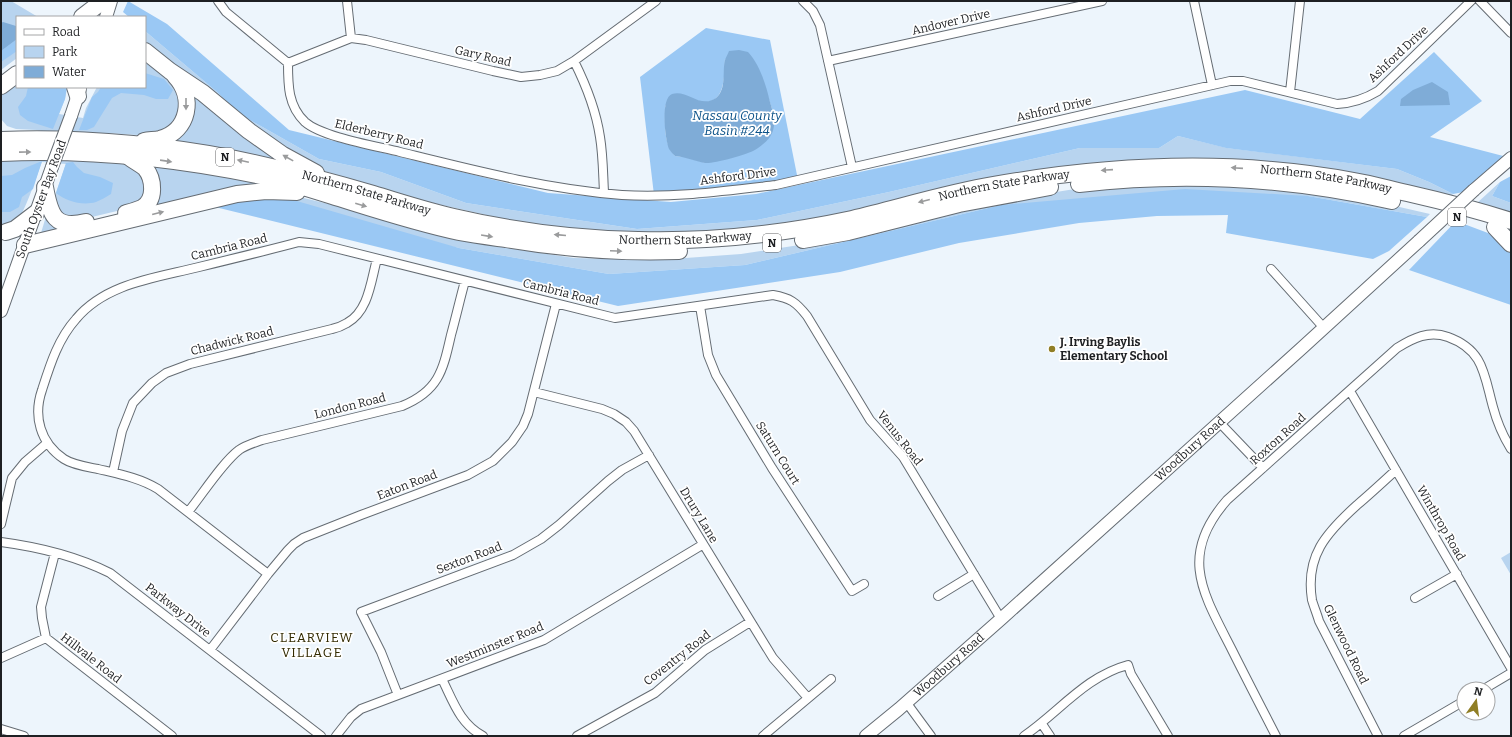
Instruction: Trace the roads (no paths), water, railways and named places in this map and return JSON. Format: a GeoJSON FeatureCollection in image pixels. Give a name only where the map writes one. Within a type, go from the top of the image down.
{"type":"FeatureCollection","features":[{"type":"Feature","properties":{"kind":"highway"},"geometry":{"type":"LineString","coordinates":[[83,16],[103,1]]}},
{"type":"Feature","properties":{"kind":"highway"},"geometry":{"type":"LineString","coordinates":[[146,52],[170,71],[203,93],[249,131],[283,155],[320,175],[345,193]]}},
{"type":"Feature","properties":{"kind":"highway"},"geometry":{"type":"LineString","coordinates":[[1,76],[16,66]]}},
{"type":"Feature","properties":{"kind":"highway"},"geometry":{"type":"LineString","coordinates":[[98,142],[160,139],[178,128],[186,112],[187,102],[181,83],[170,71]]}},
{"type":"Feature","properties":{"kind":"highway"},"geometry":{"type":"LineString","coordinates":[[1,86],[16,75]]}},
{"type":"Feature","properties":{"kind":"highway"},"geometry":{"type":"LineString","coordinates":[[1,127],[8,139]]}},
{"type":"Feature","properties":{"kind":"highway","name":"Northern State Parkway"},"geometry":{"type":"LineString","coordinates":[[8,139],[98,142],[158,147],[230,158],[345,193],[459,232],[582,249],[646,252],[709,249],[798,241],[848,232],[959,204],[1006,195],[1058,186],[1140,179],[1212,179],[1306,185],[1377,197],[1511,232]]}},
{"type":"Feature","properties":{"kind":"highway","name":"Northern State Parkway"},"geometry":{"type":"LineString","coordinates":[[1,153],[50,152],[127,157],[183,163],[267,177],[527,232],[600,238],[668,240],[777,233],[854,218],[992,185],[1106,170],[1171,167],[1226,167],[1288,172],[1354,181],[1454,204],[1511,221]]}},
{"type":"Feature","properties":{"kind":"highway"},"geometry":{"type":"LineString","coordinates":[[45,187],[52,212],[55,217],[66,224],[76,225],[142,208],[148,203],[152,191],[152,182],[144,168],[127,157]]}},
{"type":"Feature","properties":{"kind":"highway"},"geometry":{"type":"LineString","coordinates":[[4,231],[14,238],[23,249],[213,199],[254,192],[345,193]]}},
{"type":"Feature","properties":{"kind":"highway"},"geometry":{"type":"LineString","coordinates":[[4,231],[15,229],[36,213]]}},
{"type":"Feature","properties":{"kind":"highway"},"geometry":{"type":"LineString","coordinates":[[1495,227],[1511,244]]}},
{"type":"Feature","properties":{"kind":"main road"},"geometry":{"type":"LineString","coordinates":[[106,16],[112,1]]}},
{"type":"Feature","properties":{"kind":"main road","name":"South Oyster Bay Road"},"geometry":{"type":"LineString","coordinates":[[1,311],[4,296],[36,213],[78,90]]}},
{"type":"Feature","properties":{"kind":"main road","name":"Woodbury Road"},"geometry":{"type":"LineString","coordinates":[[866,736],[1001,618],[1511,158]]}},
{"type":"Feature","properties":{"kind":"street"},"geometry":{"type":"LineString","coordinates":[[218,1],[226,12],[288,63],[351,38],[347,1]]}},
{"type":"Feature","properties":{"kind":"street","name":"Gary Road"},"geometry":{"type":"LineString","coordinates":[[351,38],[366,40],[521,77],[540,75],[556,71],[574,61],[645,4],[656,1]]}},
{"type":"Feature","properties":{"kind":"street"},"geometry":{"type":"LineString","coordinates":[[803,1],[813,11],[818,21],[852,168]]}},
{"type":"Feature","properties":{"kind":"street","name":"Andover Drive"},"geometry":{"type":"LineString","coordinates":[[828,61],[1102,1]]}},
{"type":"Feature","properties":{"kind":"street"},"geometry":{"type":"LineString","coordinates":[[1194,1],[1212,85]]}},
{"type":"Feature","properties":{"kind":"street"},"geometry":{"type":"LineString","coordinates":[[1290,92],[1300,1]]}},
{"type":"Feature","properties":{"kind":"street","name":"Ashford Drive"},"geometry":{"type":"LineString","coordinates":[[604,192],[622,195],[664,196],[716,193],[776,184],[852,168],[1212,85],[1240,80],[1337,104],[1350,103],[1365,98],[1378,91],[1471,1]]}},
{"type":"Feature","properties":{"kind":"street"},"geometry":{"type":"LineString","coordinates":[[1480,1],[1511,33]]}},
{"type":"Feature","properties":{"kind":"street"},"geometry":{"type":"LineString","coordinates":[[574,61],[585,84],[595,115],[602,155],[604,192]]}},
{"type":"Feature","properties":{"kind":"street","name":"Elderberry Road"},"geometry":{"type":"LineString","coordinates":[[288,63],[288,85],[294,108],[306,122],[319,131],[524,182],[560,188],[604,192]]}},
{"type":"Feature","properties":{"kind":"street","name":"Cambria Road"},"geometry":{"type":"LineString","coordinates":[[268,574],[147,482],[67,461],[47,443],[40,428],[38,405],[55,353],[64,335],[76,319],[90,305],[104,296],[132,284],[299,242],[319,244],[615,318],[773,295],[786,298]]}},
{"type":"Feature","properties":{"kind":"street","name":"Chadwick Road"},"geometry":{"type":"LineString","coordinates":[[113,472],[122,431],[128,414],[139,396],[152,383],[166,373],[190,364],[332,330],[348,323],[357,315],[365,304],[376,259]]}},
{"type":"Feature","properties":{"kind":"street"},"geometry":{"type":"LineString","coordinates":[[1271,269],[1324,328]]}},
{"type":"Feature","properties":{"kind":"street","name":"London Road"},"geometry":{"type":"LineString","coordinates":[[188,512],[229,460],[247,446],[262,440],[402,406],[414,401],[424,394],[436,382],[443,369],[464,281]]}},
{"type":"Feature","properties":{"kind":"street","name":"Venus Road"},"geometry":{"type":"LineString","coordinates":[[786,298],[798,304],[807,316],[870,420],[903,457],[1001,618]]}},
{"type":"Feature","properties":{"kind":"street","name":"Eaton Road"},"geometry":{"type":"LineString","coordinates":[[210,650],[268,574],[288,550],[303,538],[468,475],[493,462],[512,442],[523,426],[534,392],[556,304]]}},
{"type":"Feature","properties":{"kind":"street","name":"Saturn Court"},"geometry":{"type":"LineString","coordinates":[[700,306],[708,355],[716,375],[772,468],[852,591],[864,584]]}},
{"type":"Feature","properties":{"kind":"street","name":"Roxton Road"},"geometry":{"type":"LineString","coordinates":[[1276,736],[1212,611],[1202,587],[1199,570],[1200,552],[1208,526],[1216,513],[1227,500],[1397,348],[1418,336],[1434,334],[1459,341],[1469,348],[1478,358],[1484,370],[1497,423],[1511,449]]}},
{"type":"Feature","properties":{"kind":"street","name":"Winthrop Road"},"geometry":{"type":"LineString","coordinates":[[1350,391],[1511,668]]}},
{"type":"Feature","properties":{"kind":"street","name":"Drury Lane"},"geometry":{"type":"LineString","coordinates":[[534,392],[602,409],[614,414],[626,422],[634,431],[649,455],[702,545],[773,658],[808,698]]}},
{"type":"Feature","properties":{"kind":"street"},"geometry":{"type":"LineString","coordinates":[[1219,422],[1263,468]]}},
{"type":"Feature","properties":{"kind":"street"},"geometry":{"type":"LineString","coordinates":[[1,524],[12,478],[25,462],[47,443]]}},
{"type":"Feature","properties":{"kind":"street","name":"Sexton Road"},"geometry":{"type":"LineString","coordinates":[[398,695],[381,652],[361,612],[513,554],[541,539],[622,470],[649,455]]}},
{"type":"Feature","properties":{"kind":"street","name":"Glenwood Road"},"geometry":{"type":"LineString","coordinates":[[1378,736],[1319,621],[1312,601],[1311,582],[1313,564],[1317,553],[1330,531],[1396,470]]}},
{"type":"Feature","properties":{"kind":"street","name":"Parkway Drive"},"geometry":{"type":"LineString","coordinates":[[1,542],[78,558],[110,573],[321,736]]}},
{"type":"Feature","properties":{"kind":"street","name":"Westminster Road"},"geometry":{"type":"LineString","coordinates":[[336,736],[351,717],[361,710],[544,640],[702,545]]}},
{"type":"Feature","properties":{"kind":"street","name":"Hillvale Road"},"geometry":{"type":"LineString","coordinates":[[55,552],[41,608],[46,638],[172,736]]}},
{"type":"Feature","properties":{"kind":"street"},"geometry":{"type":"LineString","coordinates":[[938,596],[974,574]]}},
{"type":"Feature","properties":{"kind":"street"},"geometry":{"type":"LineString","coordinates":[[1415,598],[1457,574]]}},
{"type":"Feature","properties":{"kind":"street","name":"Coventry Road"},"geometry":{"type":"LineString","coordinates":[[577,736],[655,693],[705,650],[750,622]]}},
{"type":"Feature","properties":{"kind":"street"},"geometry":{"type":"LineString","coordinates":[[1,658],[46,638]]}},
{"type":"Feature","properties":{"kind":"street"},"geometry":{"type":"LineString","coordinates":[[1024,736],[1042,724],[1083,687],[1115,668],[1128,665],[1131,674],[1168,736]]}},
{"type":"Feature","properties":{"kind":"street"},"geometry":{"type":"LineString","coordinates":[[1496,682],[1511,674]]}},
{"type":"Feature","properties":{"kind":"street"},"geometry":{"type":"LineString","coordinates":[[442,679],[461,717],[468,726],[483,736]]}},
{"type":"Feature","properties":{"kind":"street"},"geometry":{"type":"LineString","coordinates":[[763,736],[831,679]]}},
{"type":"Feature","properties":{"kind":"street"},"geometry":{"type":"LineString","coordinates":[[906,702],[931,736]]}},
{"type":"Feature","properties":{"kind":"street"},"geometry":{"type":"LineString","coordinates":[[1404,736],[1456,706]]}},
{"type":"Feature","properties":{"kind":"street"},"geometry":{"type":"LineString","coordinates":[[1042,724],[1050,736]]}},
{"type":"Feature","properties":{"kind":"street"},"geometry":{"type":"LineString","coordinates":[[1,729],[24,736]]}},
{"type":"Feature","properties":{"kind":"water"},"geometry":{"type":"Polygon","coordinates":[[[3,22],[16,26],[16,40],[1,51],[1,23],[3,22]]]}},
{"type":"Feature","properties":{"kind":"water","name":"Nassau County Basin #244"},"geometry":{"type":"Polygon","coordinates":[[[739,50],[748,52],[752,57],[764,82],[774,118],[774,127],[770,137],[753,151],[715,162],[705,163],[675,156],[669,149],[665,129],[664,120],[668,97],[672,94],[678,93],[704,101],[710,101],[716,98],[722,90],[724,80],[724,64],[729,51],[739,50]]]}},
{"type":"Feature","properties":{"kind":"water"},"geometry":{"type":"Polygon","coordinates":[[[1432,82],[1448,92],[1450,105],[1400,106],[1401,99],[1413,90],[1432,82]]]}},
{"type":"Feature","properties":{"kind":"place","name":"J. Irving Baylis Elementary School"},"geometry":{"type":"Point","coordinates":[1052,349]}},
{"type":"Feature","properties":{"kind":"district","name":"CLEARVIEW VILLAGE"},"geometry":{"type":"Point","coordinates":[312,644]}}]}
